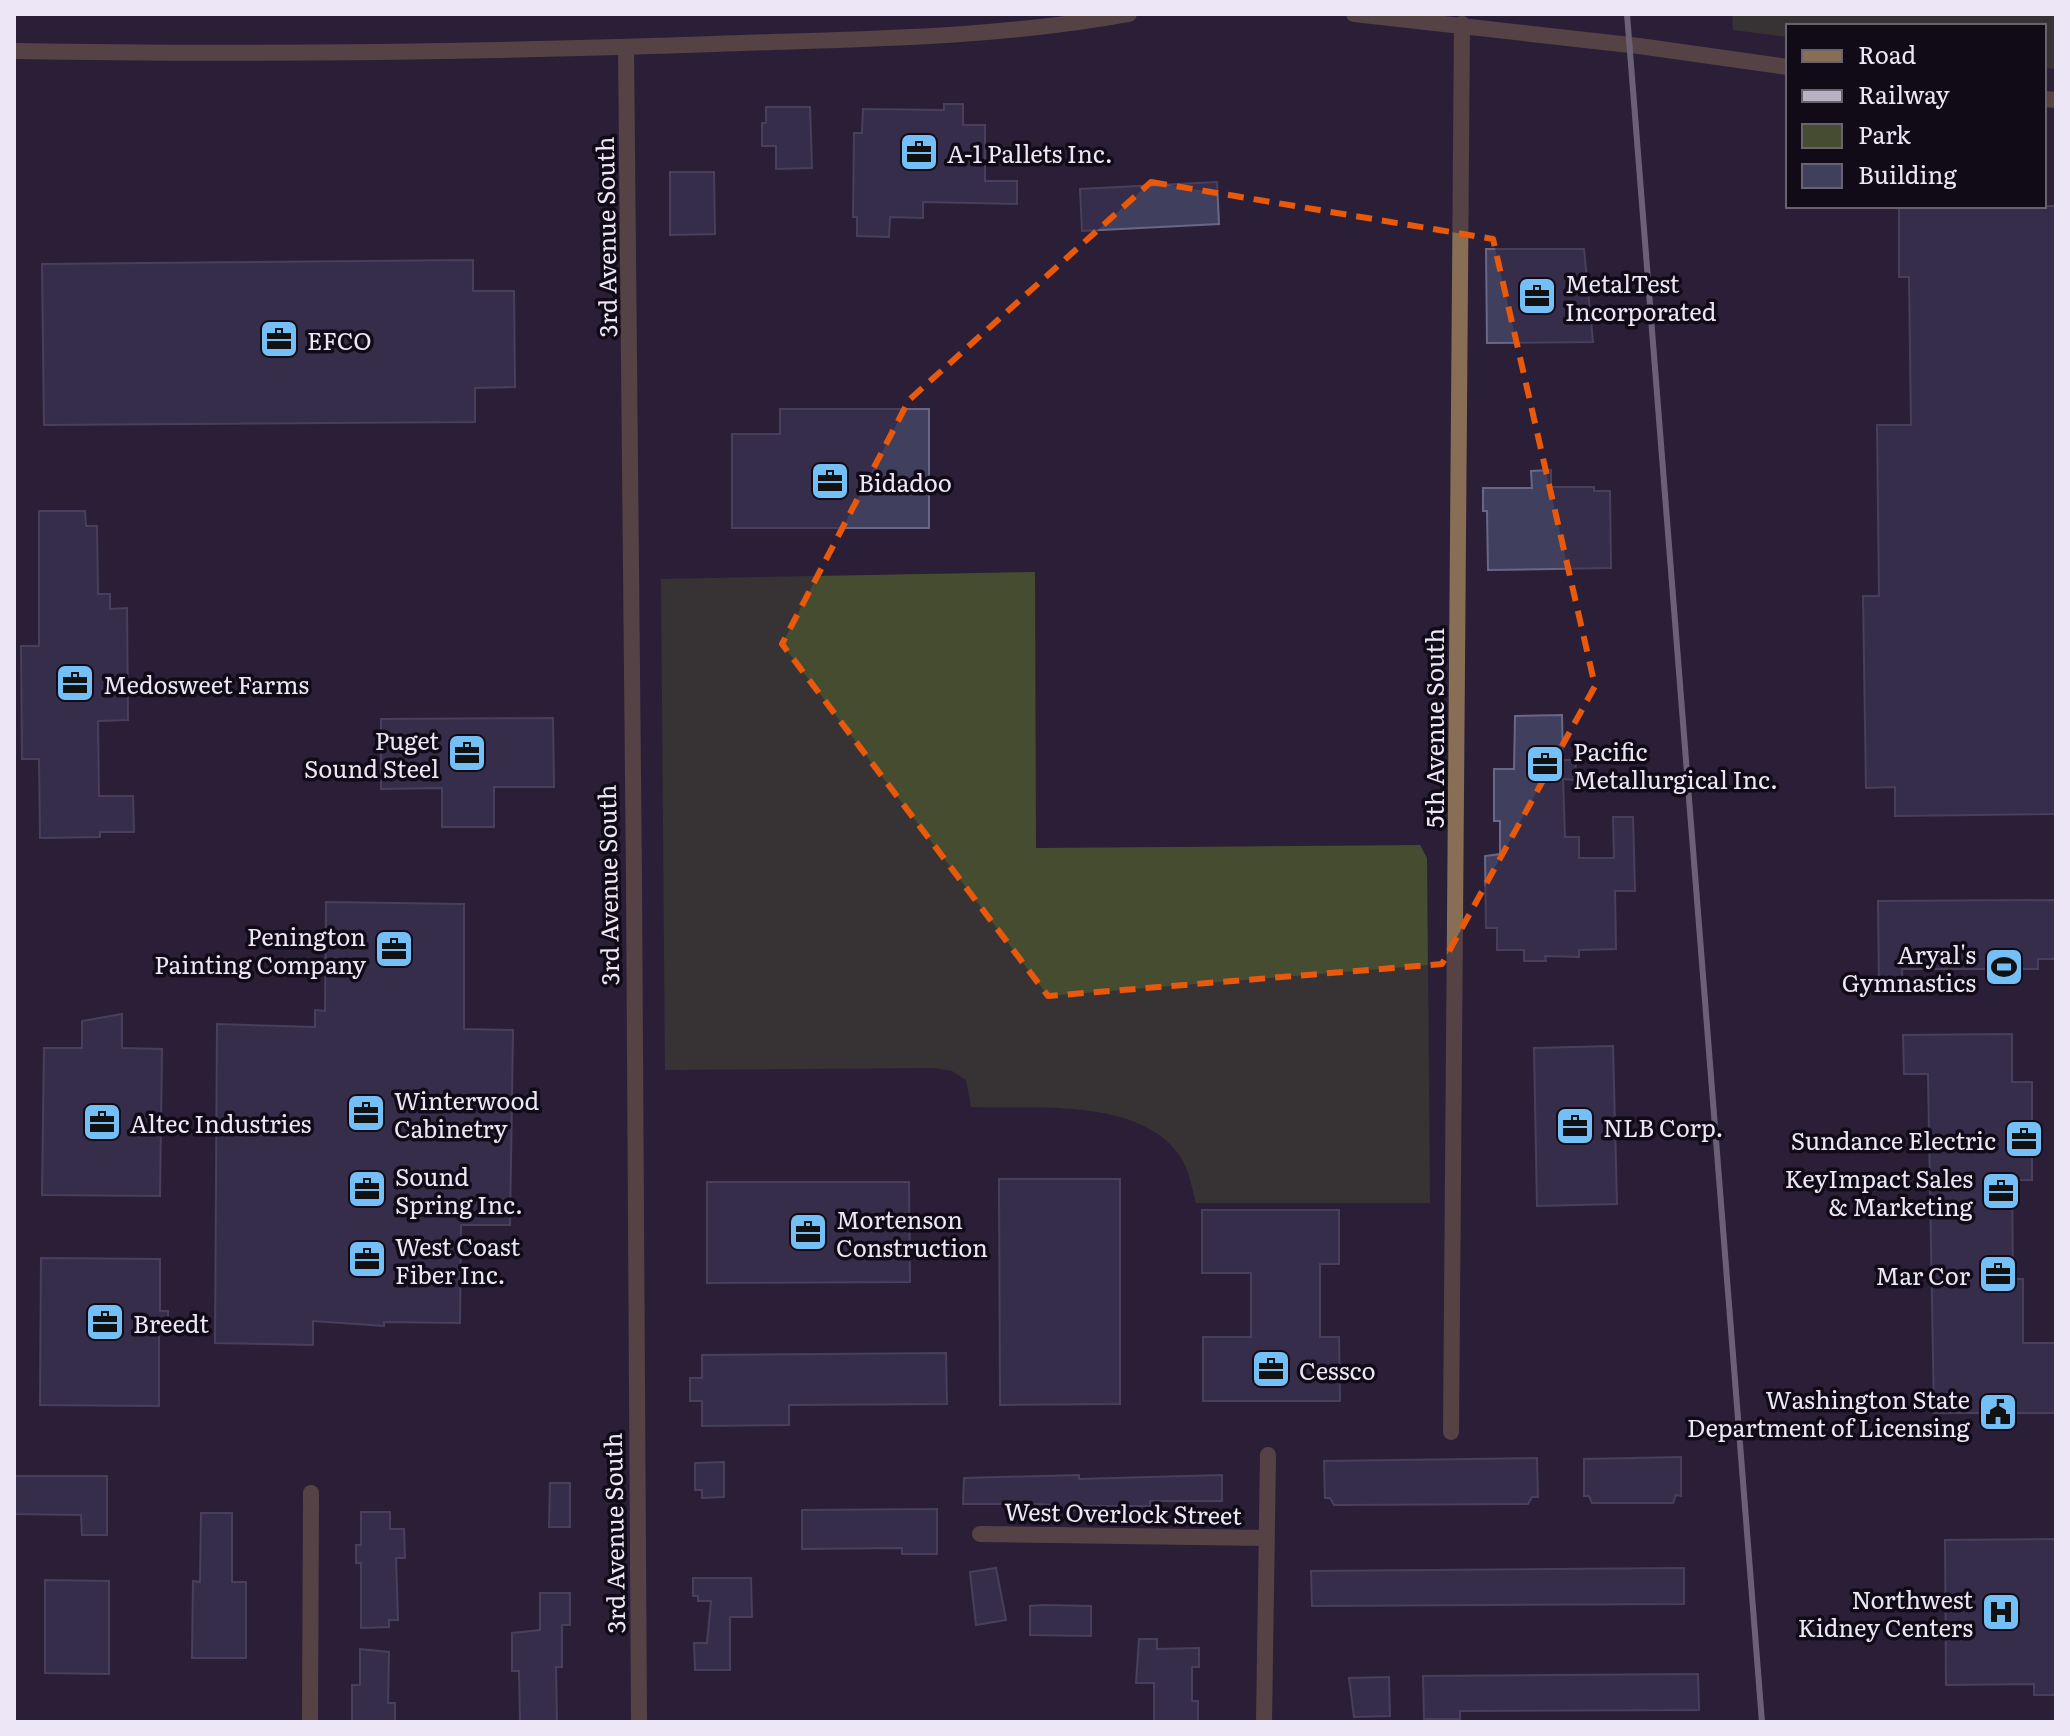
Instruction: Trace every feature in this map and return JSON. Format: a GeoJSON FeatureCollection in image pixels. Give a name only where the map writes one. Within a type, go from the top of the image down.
{"type":"FeatureCollection","features":[{"type":"Feature","properties":{"kind":"street"},"geometry":{"type":"LineString","coordinates":[[14,51],[448,52],[900,38],[1064,26],[1129,14]]}},
{"type":"Feature","properties":{"kind":"street"},"geometry":{"type":"LineString","coordinates":[[1354,14],[1462,24],[1786,67]]}},
{"type":"Feature","properties":{"kind":"street","name":"5th Avenue South"},"geometry":{"type":"LineString","coordinates":[[1451,1432],[1462,24]]}},
{"type":"Feature","properties":{"kind":"street","name":"3rd Avenue South"},"geometry":{"type":"LineString","coordinates":[[626,47],[633,482],[630,780],[639,1722]]}},
{"type":"Feature","properties":{"kind":"street"},"geometry":{"type":"LineString","coordinates":[[1264,1722],[1268,1455]]}},
{"type":"Feature","properties":{"kind":"street"},"geometry":{"type":"LineString","coordinates":[[310,1722],[311,1493]]}},
{"type":"Feature","properties":{"kind":"street","name":"West Overlock Street"},"geometry":{"type":"LineString","coordinates":[[980,1534],[1266,1538]]}},
{"type":"Feature","properties":{"kind":"highlighted area"},"geometry":{"type":"Polygon","coordinates":[[[1151,182],[1493,239],[1595,686],[1442,964],[1048,996],[782,644],[909,400],[1151,182]]]}},
{"type":"Feature","properties":{"kind":"green space"},"geometry":{"type":"Polygon","coordinates":[[[1732,14],[2056,14],[2056,69],[2046,68],[2046,24],[1786,24],[1786,37],[1733,30],[1732,14]]]}},
{"type":"Feature","properties":{"kind":"green space"},"geometry":{"type":"Polygon","coordinates":[[[1035,572],[1036,848],[1420,845],[1427,858],[1430,1203],[1196,1203],[1188,1172],[1180,1156],[1162,1137],[1139,1124],[1084,1110],[971,1107],[966,1080],[952,1071],[935,1068],[665,1070],[661,579],[1035,572]]]}},
{"type":"Feature","properties":{"kind":"building","name":"A-1 Pallets Inc."},"geometry":{"type":"Polygon","coordinates":[[[944,104],[963,104],[963,125],[985,125],[985,181],[1017,181],[1017,204],[923,202],[923,218],[890,217],[889,237],[857,236],[857,217],[853,217],[854,133],[862,133],[863,109],[944,110],[944,104]]]}},
{"type":"Feature","properties":{"kind":"building"},"geometry":{"type":"Polygon","coordinates":[[[766,107],[810,107],[812,168],[776,169],[776,146],[762,146],[766,107]]]}},
{"type":"Feature","properties":{"kind":"building"},"geometry":{"type":"Polygon","coordinates":[[[670,172],[714,172],[715,234],[670,235],[670,172]]]}},
{"type":"Feature","properties":{"kind":"building"},"geometry":{"type":"Polygon","coordinates":[[[1217,182],[1219,224],[1082,231],[1080,189],[1217,182]]]}},
{"type":"Feature","properties":{"kind":"building"},"geometry":{"type":"Polygon","coordinates":[[[2056,206],[2056,814],[1895,816],[1895,787],[1866,788],[1863,596],[1879,596],[1877,425],[1911,425],[1909,277],[1899,277],[1899,208],[2056,206]]]}},
{"type":"Feature","properties":{"kind":"building","name":"MetalTest Incorporated"},"geometry":{"type":"Polygon","coordinates":[[[1486,249],[1584,249],[1593,342],[1487,343],[1486,249]]]}},
{"type":"Feature","properties":{"kind":"building","name":"EFCO"},"geometry":{"type":"Polygon","coordinates":[[[473,260],[473,291],[514,291],[515,387],[475,388],[475,422],[44,425],[42,264],[473,260]]]}},
{"type":"Feature","properties":{"kind":"building","name":"Bidadoo"},"geometry":{"type":"Polygon","coordinates":[[[780,409],[929,409],[929,528],[732,528],[732,434],[780,434],[780,409]]]}},
{"type":"Feature","properties":{"kind":"building"},"geometry":{"type":"Polygon","coordinates":[[[1551,470],[1551,487],[1594,487],[1594,491],[1610,491],[1611,568],[1488,570],[1487,511],[1483,511],[1483,488],[1532,488],[1531,471],[1551,470]]]}},
{"type":"Feature","properties":{"kind":"building","name":"Medosweet Farms"},"geometry":{"type":"Polygon","coordinates":[[[39,511],[85,511],[86,526],[97,526],[98,594],[110,594],[110,609],[127,608],[128,720],[98,721],[99,796],[133,796],[134,832],[100,832],[100,837],[40,838],[39,759],[22,759],[21,646],[39,646],[39,511]]]}},
{"type":"Feature","properties":{"kind":"building"},"geometry":{"type":"Polygon","coordinates":[[[1562,715],[1563,760],[1576,760],[1575,780],[1563,779],[1565,837],[1579,837],[1579,858],[1614,858],[1613,817],[1633,817],[1635,891],[1615,891],[1616,949],[1579,950],[1579,957],[1545,956],[1546,961],[1524,961],[1524,950],[1497,950],[1497,928],[1486,928],[1485,856],[1500,854],[1500,821],[1494,821],[1494,769],[1514,769],[1515,716],[1562,715]]]}},
{"type":"Feature","properties":{"kind":"building","name":"Puget Sound Steel"},"geometry":{"type":"Polygon","coordinates":[[[553,718],[554,787],[494,787],[494,827],[442,827],[442,788],[381,789],[381,719],[553,718]]]}},
{"type":"Feature","properties":{"kind":"building"},"geometry":{"type":"Polygon","coordinates":[[[2056,900],[2056,959],[2038,959],[2038,969],[1902,969],[1903,988],[1879,989],[1878,901],[2056,900]]]}},
{"type":"Feature","properties":{"kind":"building"},"geometry":{"type":"Polygon","coordinates":[[[326,902],[464,904],[464,1029],[513,1030],[510,1225],[461,1225],[460,1323],[384,1322],[384,1326],[313,1321],[313,1345],[215,1343],[217,1024],[315,1027],[315,1010],[325,1011],[326,902]]]}},
{"type":"Feature","properties":{"kind":"building","name":"Altec Industries"},"geometry":{"type":"Polygon","coordinates":[[[122,1014],[122,1048],[162,1049],[160,1196],[42,1195],[44,1048],[82,1048],[82,1021],[122,1014]]]}},
{"type":"Feature","properties":{"kind":"building"},"geometry":{"type":"Polygon","coordinates":[[[2012,1034],[2012,1082],[2032,1082],[2032,1180],[2012,1180],[2013,1279],[2023,1279],[2023,1343],[2056,1343],[2056,1413],[1934,1413],[1928,1074],[1904,1074],[1903,1035],[2012,1034]]]}},
{"type":"Feature","properties":{"kind":"building","name":"NLB Corp."},"geometry":{"type":"Polygon","coordinates":[[[1613,1046],[1617,1204],[1537,1206],[1534,1048],[1613,1046]]]}},
{"type":"Feature","properties":{"kind":"building"},"geometry":{"type":"Polygon","coordinates":[[[999,1179],[1120,1179],[1120,1404],[1000,1405],[999,1179]]]}},
{"type":"Feature","properties":{"kind":"building","name":"Mortenson Construction"},"geometry":{"type":"Polygon","coordinates":[[[707,1182],[909,1182],[910,1282],[707,1283],[707,1182]]]}},
{"type":"Feature","properties":{"kind":"building"},"geometry":{"type":"Polygon","coordinates":[[[1202,1210],[1339,1210],[1339,1264],[1320,1264],[1320,1337],[1339,1337],[1340,1401],[1203,1401],[1203,1337],[1251,1337],[1251,1273],[1202,1273],[1202,1210]]]}},
{"type":"Feature","properties":{"kind":"building","name":"Breedt"},"geometry":{"type":"Polygon","coordinates":[[[41,1258],[160,1259],[160,1311],[168,1311],[168,1333],[159,1333],[159,1406],[40,1405],[41,1258]]]}},
{"type":"Feature","properties":{"kind":"building"},"geometry":{"type":"Polygon","coordinates":[[[946,1353],[947,1404],[789,1405],[789,1425],[702,1426],[702,1401],[690,1401],[690,1378],[702,1378],[702,1355],[946,1353]]]}},
{"type":"Feature","properties":{"kind":"building"},"geometry":{"type":"Polygon","coordinates":[[[1681,1457],[1681,1496],[1676,1495],[1673,1503],[1592,1503],[1589,1496],[1584,1496],[1584,1459],[1681,1457]]]}},
{"type":"Feature","properties":{"kind":"building"},"geometry":{"type":"Polygon","coordinates":[[[1537,1458],[1538,1497],[1532,1497],[1528,1504],[1334,1505],[1330,1498],[1325,1498],[1324,1461],[1537,1458]]]}},
{"type":"Feature","properties":{"kind":"building"},"geometry":{"type":"Polygon","coordinates":[[[724,1462],[724,1497],[702,1498],[702,1490],[695,1490],[695,1463],[724,1462]]]}},
{"type":"Feature","properties":{"kind":"building"},"geometry":{"type":"Polygon","coordinates":[[[1079,1475],[1079,1479],[1222,1475],[1222,1501],[1150,1501],[1150,1506],[1079,1506],[1079,1510],[1052,1511],[1052,1505],[963,1504],[964,1478],[1079,1475]]]}},
{"type":"Feature","properties":{"kind":"building"},"geometry":{"type":"Polygon","coordinates":[[[14,1476],[107,1476],[107,1535],[82,1535],[81,1515],[14,1514],[14,1476]]]}},
{"type":"Feature","properties":{"kind":"building"},"geometry":{"type":"Polygon","coordinates":[[[550,1483],[570,1483],[570,1527],[549,1527],[550,1483]]]}},
{"type":"Feature","properties":{"kind":"building"},"geometry":{"type":"Polygon","coordinates":[[[937,1509],[937,1554],[902,1554],[902,1548],[802,1549],[802,1510],[937,1509]]]}},
{"type":"Feature","properties":{"kind":"building"},"geometry":{"type":"Polygon","coordinates":[[[361,1512],[390,1512],[390,1529],[404,1529],[405,1558],[396,1558],[398,1620],[389,1620],[389,1627],[361,1628],[361,1563],[356,1563],[356,1545],[361,1545],[361,1512]]]}},
{"type":"Feature","properties":{"kind":"building"},"geometry":{"type":"Polygon","coordinates":[[[201,1513],[232,1513],[232,1582],[246,1582],[246,1658],[192,1658],[193,1581],[200,1582],[201,1513]]]}},
{"type":"Feature","properties":{"kind":"building","name":"Northwest Kidney Centers"},"geometry":{"type":"Polygon","coordinates":[[[2056,1539],[2056,1695],[2034,1695],[2034,1684],[1946,1685],[1945,1540],[2056,1539]]]}},
{"type":"Feature","properties":{"kind":"building"},"geometry":{"type":"Polygon","coordinates":[[[996,1568],[1006,1620],[976,1625],[970,1572],[996,1568]]]}},
{"type":"Feature","properties":{"kind":"building"},"geometry":{"type":"Polygon","coordinates":[[[1684,1568],[1684,1604],[1312,1606],[1311,1571],[1684,1568]]]}},
{"type":"Feature","properties":{"kind":"building"},"geometry":{"type":"Polygon","coordinates":[[[693,1578],[751,1578],[752,1617],[730,1617],[730,1670],[695,1670],[694,1643],[707,1643],[711,1601],[698,1601],[698,1596],[693,1596],[693,1578]]]}},
{"type":"Feature","properties":{"kind":"building"},"geometry":{"type":"Polygon","coordinates":[[[45,1580],[109,1581],[109,1674],[45,1673],[45,1580]]]}},
{"type":"Feature","properties":{"kind":"building"},"geometry":{"type":"Polygon","coordinates":[[[540,1593],[570,1593],[570,1625],[562,1625],[562,1667],[556,1667],[557,1722],[520,1722],[519,1671],[512,1671],[512,1633],[540,1630],[540,1593]]]}},
{"type":"Feature","properties":{"kind":"building"},"geometry":{"type":"Polygon","coordinates":[[[1030,1606],[1091,1606],[1091,1636],[1030,1635],[1030,1606]]]}},
{"type":"Feature","properties":{"kind":"building"},"geometry":{"type":"Polygon","coordinates":[[[1139,1639],[1157,1639],[1157,1649],[1199,1648],[1199,1667],[1192,1667],[1192,1701],[1198,1701],[1198,1722],[1154,1722],[1154,1683],[1136,1683],[1139,1639]]]}},
{"type":"Feature","properties":{"kind":"building"},"geometry":{"type":"Polygon","coordinates":[[[360,1649],[389,1652],[388,1703],[395,1703],[395,1722],[352,1722],[352,1685],[360,1685],[360,1649]]]}},
{"type":"Feature","properties":{"kind":"building"},"geometry":{"type":"Polygon","coordinates":[[[1698,1674],[1699,1710],[1460,1711],[1460,1719],[1424,1719],[1423,1676],[1698,1674]]]}},
{"type":"Feature","properties":{"kind":"building"},"geometry":{"type":"Polygon","coordinates":[[[1389,1677],[1390,1716],[1354,1717],[1349,1678],[1389,1677]]]}},
{"type":"Feature","properties":{"kind":"railway"},"geometry":{"type":"LineString","coordinates":[[1627,14],[1762,1722]]}},
{"type":"Feature","properties":{"kind":"place","name":"A-1 Pallets Inc."},"geometry":{"type":"Point","coordinates":[919,152]}},
{"type":"Feature","properties":{"kind":"place","name":"MetalTest Incorporated"},"geometry":{"type":"Point","coordinates":[1537,296]}},
{"type":"Feature","properties":{"kind":"place","name":"EFCO"},"geometry":{"type":"Point","coordinates":[279,339]}},
{"type":"Feature","properties":{"kind":"place","name":"Bidadoo"},"geometry":{"type":"Point","coordinates":[830,481]}},
{"type":"Feature","properties":{"kind":"place","name":"Medosweet Farms"},"geometry":{"type":"Point","coordinates":[75,683]}},
{"type":"Feature","properties":{"kind":"place","name":"Puget Sound Steel"},"geometry":{"type":"Point","coordinates":[467,753]}},
{"type":"Feature","properties":{"kind":"place","name":"Pacific Metallurgical Inc."},"geometry":{"type":"Point","coordinates":[1545,764]}},
{"type":"Feature","properties":{"kind":"place","name":"Penington Painting Company"},"geometry":{"type":"Point","coordinates":[394,949]}},
{"type":"Feature","properties":{"kind":"place","name":"Aryal's Gymnastics"},"geometry":{"type":"Point","coordinates":[2004,967]}},
{"type":"Feature","properties":{"kind":"place","name":"Winterwood Cabinetry"},"geometry":{"type":"Point","coordinates":[366,1113]}},
{"type":"Feature","properties":{"kind":"place","name":"Altec Industries"},"geometry":{"type":"Point","coordinates":[102,1122]}},
{"type":"Feature","properties":{"kind":"place","name":"NLB Corp."},"geometry":{"type":"Point","coordinates":[1575,1126]}},
{"type":"Feature","properties":{"kind":"place","name":"Sundance Electric"},"geometry":{"type":"Point","coordinates":[2024,1139]}},
{"type":"Feature","properties":{"kind":"place","name":"Sound Spring Inc."},"geometry":{"type":"Point","coordinates":[367,1189]}},
{"type":"Feature","properties":{"kind":"place","name":"KeyImpact Sales & Marketing"},"geometry":{"type":"Point","coordinates":[2001,1191]}},
{"type":"Feature","properties":{"kind":"place","name":"Mortenson Construction"},"geometry":{"type":"Point","coordinates":[808,1232]}},
{"type":"Feature","properties":{"kind":"place","name":"West Coast Fiber Inc."},"geometry":{"type":"Point","coordinates":[367,1259]}},
{"type":"Feature","properties":{"kind":"place","name":"Mar Cor"},"geometry":{"type":"Point","coordinates":[1998,1274]}},
{"type":"Feature","properties":{"kind":"place","name":"Breedt"},"geometry":{"type":"Point","coordinates":[105,1322]}},
{"type":"Feature","properties":{"kind":"place","name":"Cessco"},"geometry":{"type":"Point","coordinates":[1271,1369]}},
{"type":"Feature","properties":{"kind":"place","name":"Washington State Department of Licensing"},"geometry":{"type":"Point","coordinates":[1998,1412]}},
{"type":"Feature","properties":{"kind":"place","name":"Northwest Kidney Centers"},"geometry":{"type":"Point","coordinates":[2001,1612]}}]}
